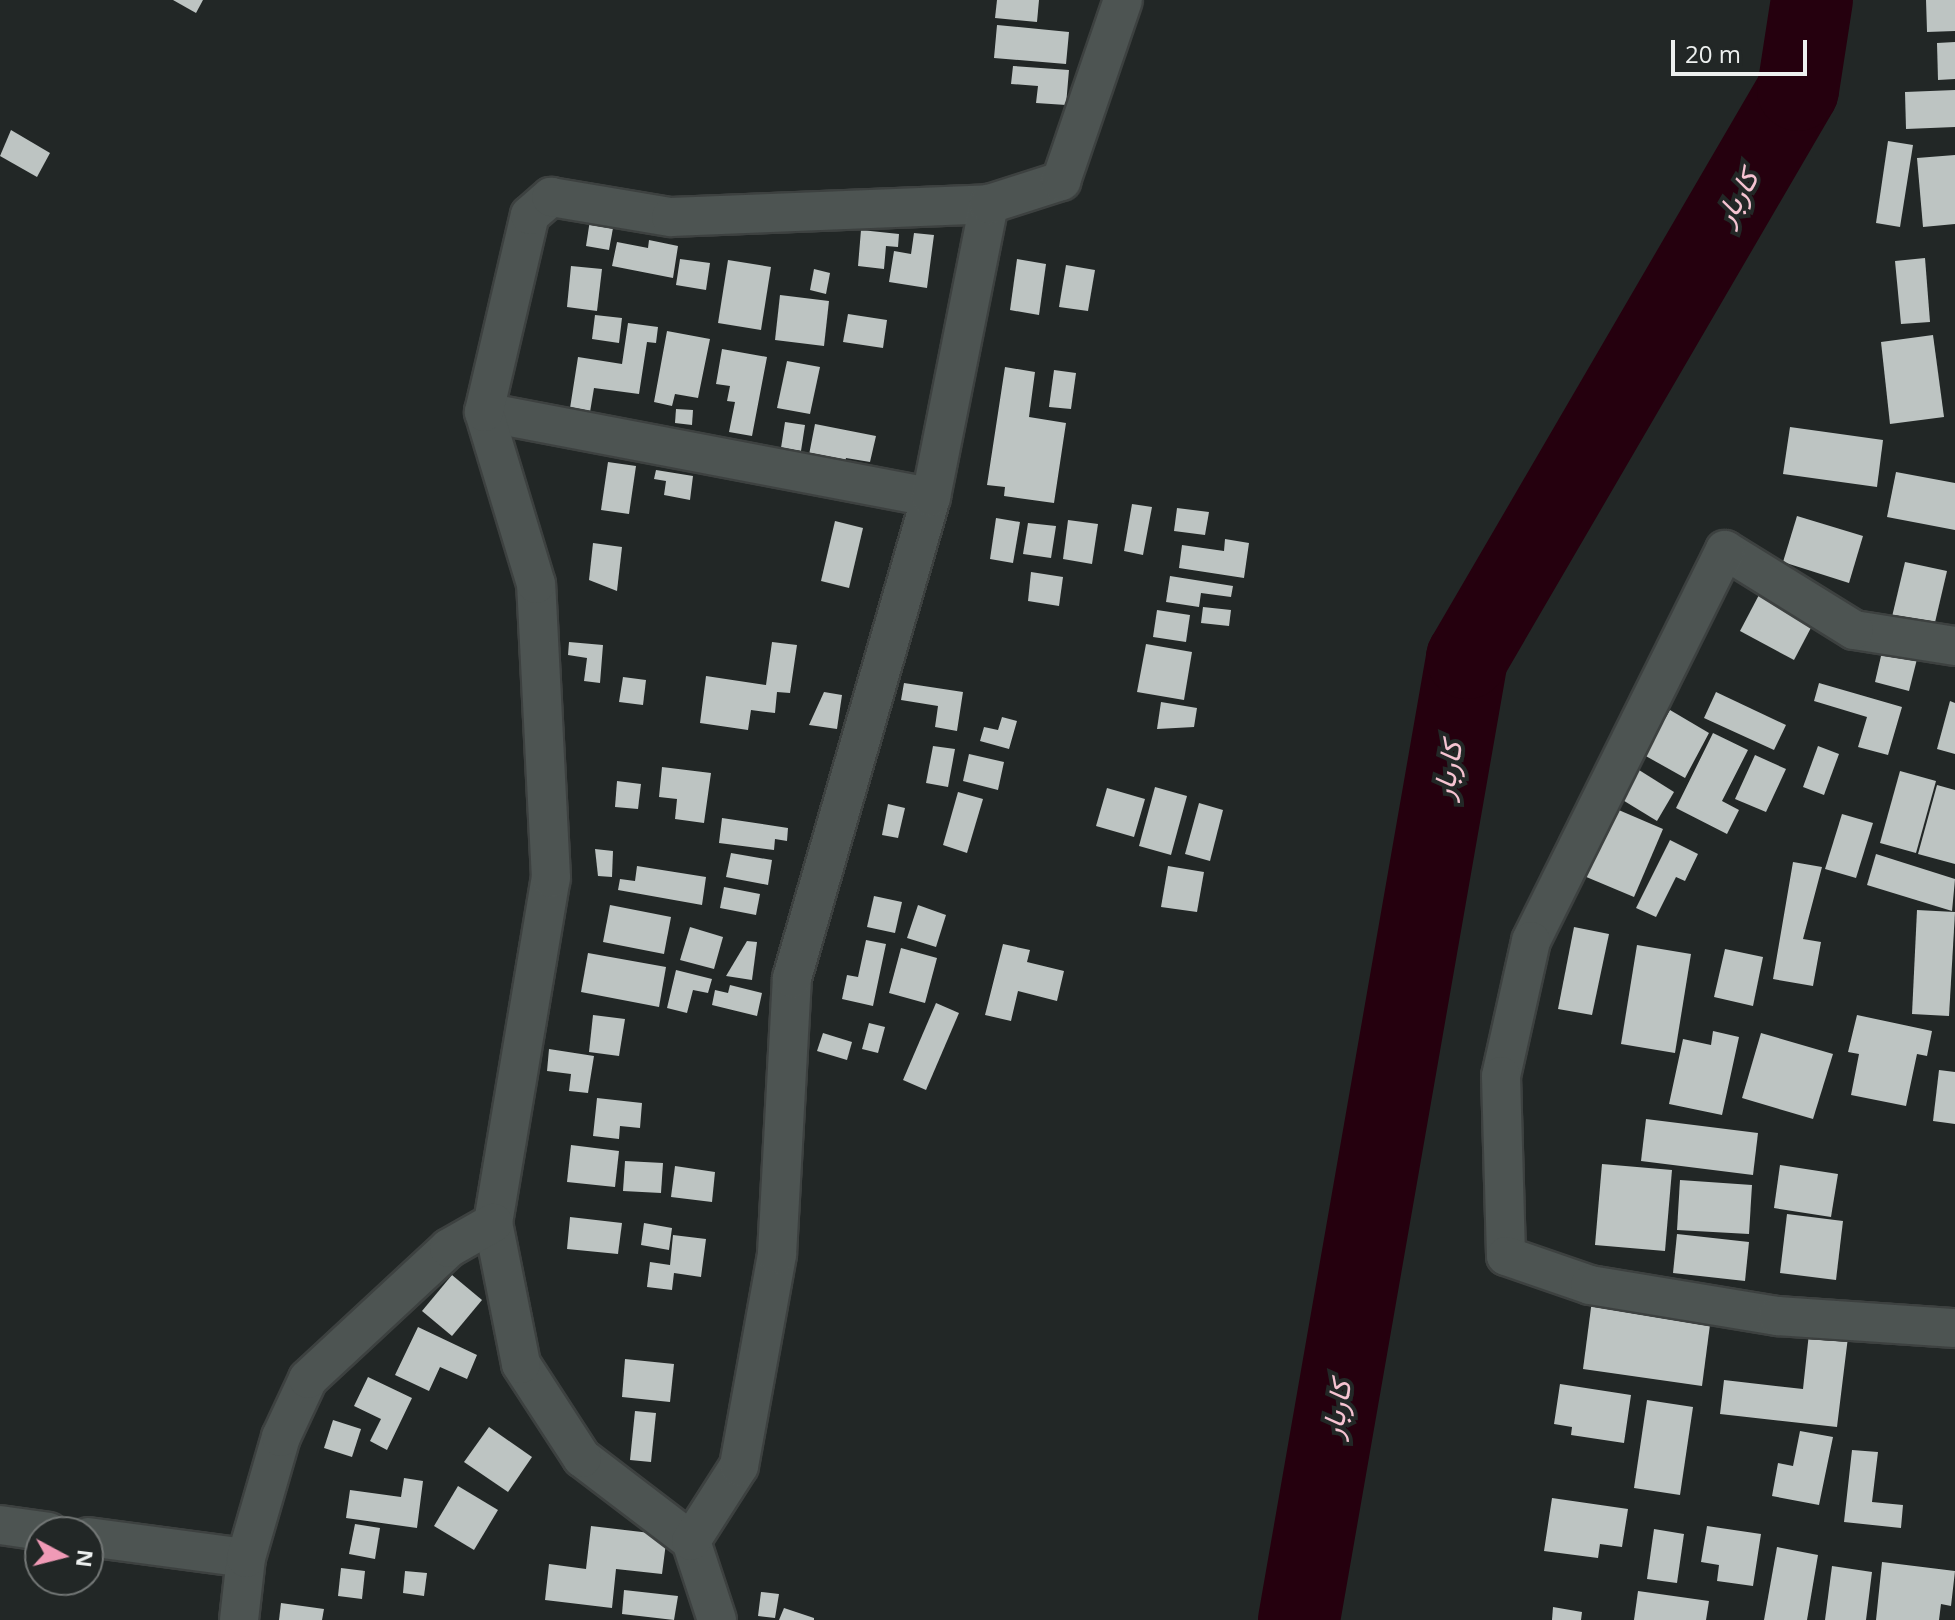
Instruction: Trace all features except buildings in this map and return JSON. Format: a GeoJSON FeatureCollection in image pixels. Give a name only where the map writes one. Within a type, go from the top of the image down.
{"type":"FeatureCollection","features":[{"type":"Feature","properties":{"kind":"street"},"geometry":{"type":"LineString","coordinates":[[717,1620],[691,1541],[582,1458],[521,1364],[493,1223],[551,878],[536,584],[484,412],[530,215],[551,197],[671,217],[989,204],[1061,181],[1123,0]]}},
{"type":"Feature","properties":{"kind":"street"},"geometry":{"type":"LineString","coordinates":[[691,1541],[739,1466],[777,1254],[792,978],[931,497],[989,204]]}},
{"type":"Feature","properties":{"kind":"street"},"geometry":{"type":"LineString","coordinates":[[484,412],[931,497]]}},
{"type":"Feature","properties":{"kind":"street"},"geometry":{"type":"LineString","coordinates":[[1955,646],[1854,630],[1725,550],[1531,941],[1501,1076],[1506,1256],[1590,1285],[1778,1316],[1955,1328]]}},
{"type":"Feature","properties":{"kind":"street"},"geometry":{"type":"LineString","coordinates":[[239,1620],[246,1558],[281,1437],[308,1379],[438,1257],[493,1223]]}},
{"type":"Feature","properties":{"kind":"street"},"geometry":{"type":"LineString","coordinates":[[0,1525],[24,1528]]}},
{"type":"Feature","properties":{"kind":"street"},"geometry":{"type":"LineString","coordinates":[[104,1539],[246,1558]]}},
{"type":"Feature","properties":{"kind":"waterway","name":"کاربار"},"geometry":{"type":"LineString","coordinates":[[1299,1620],[1467,658],[1798,90],[1812,0]]}}]}
